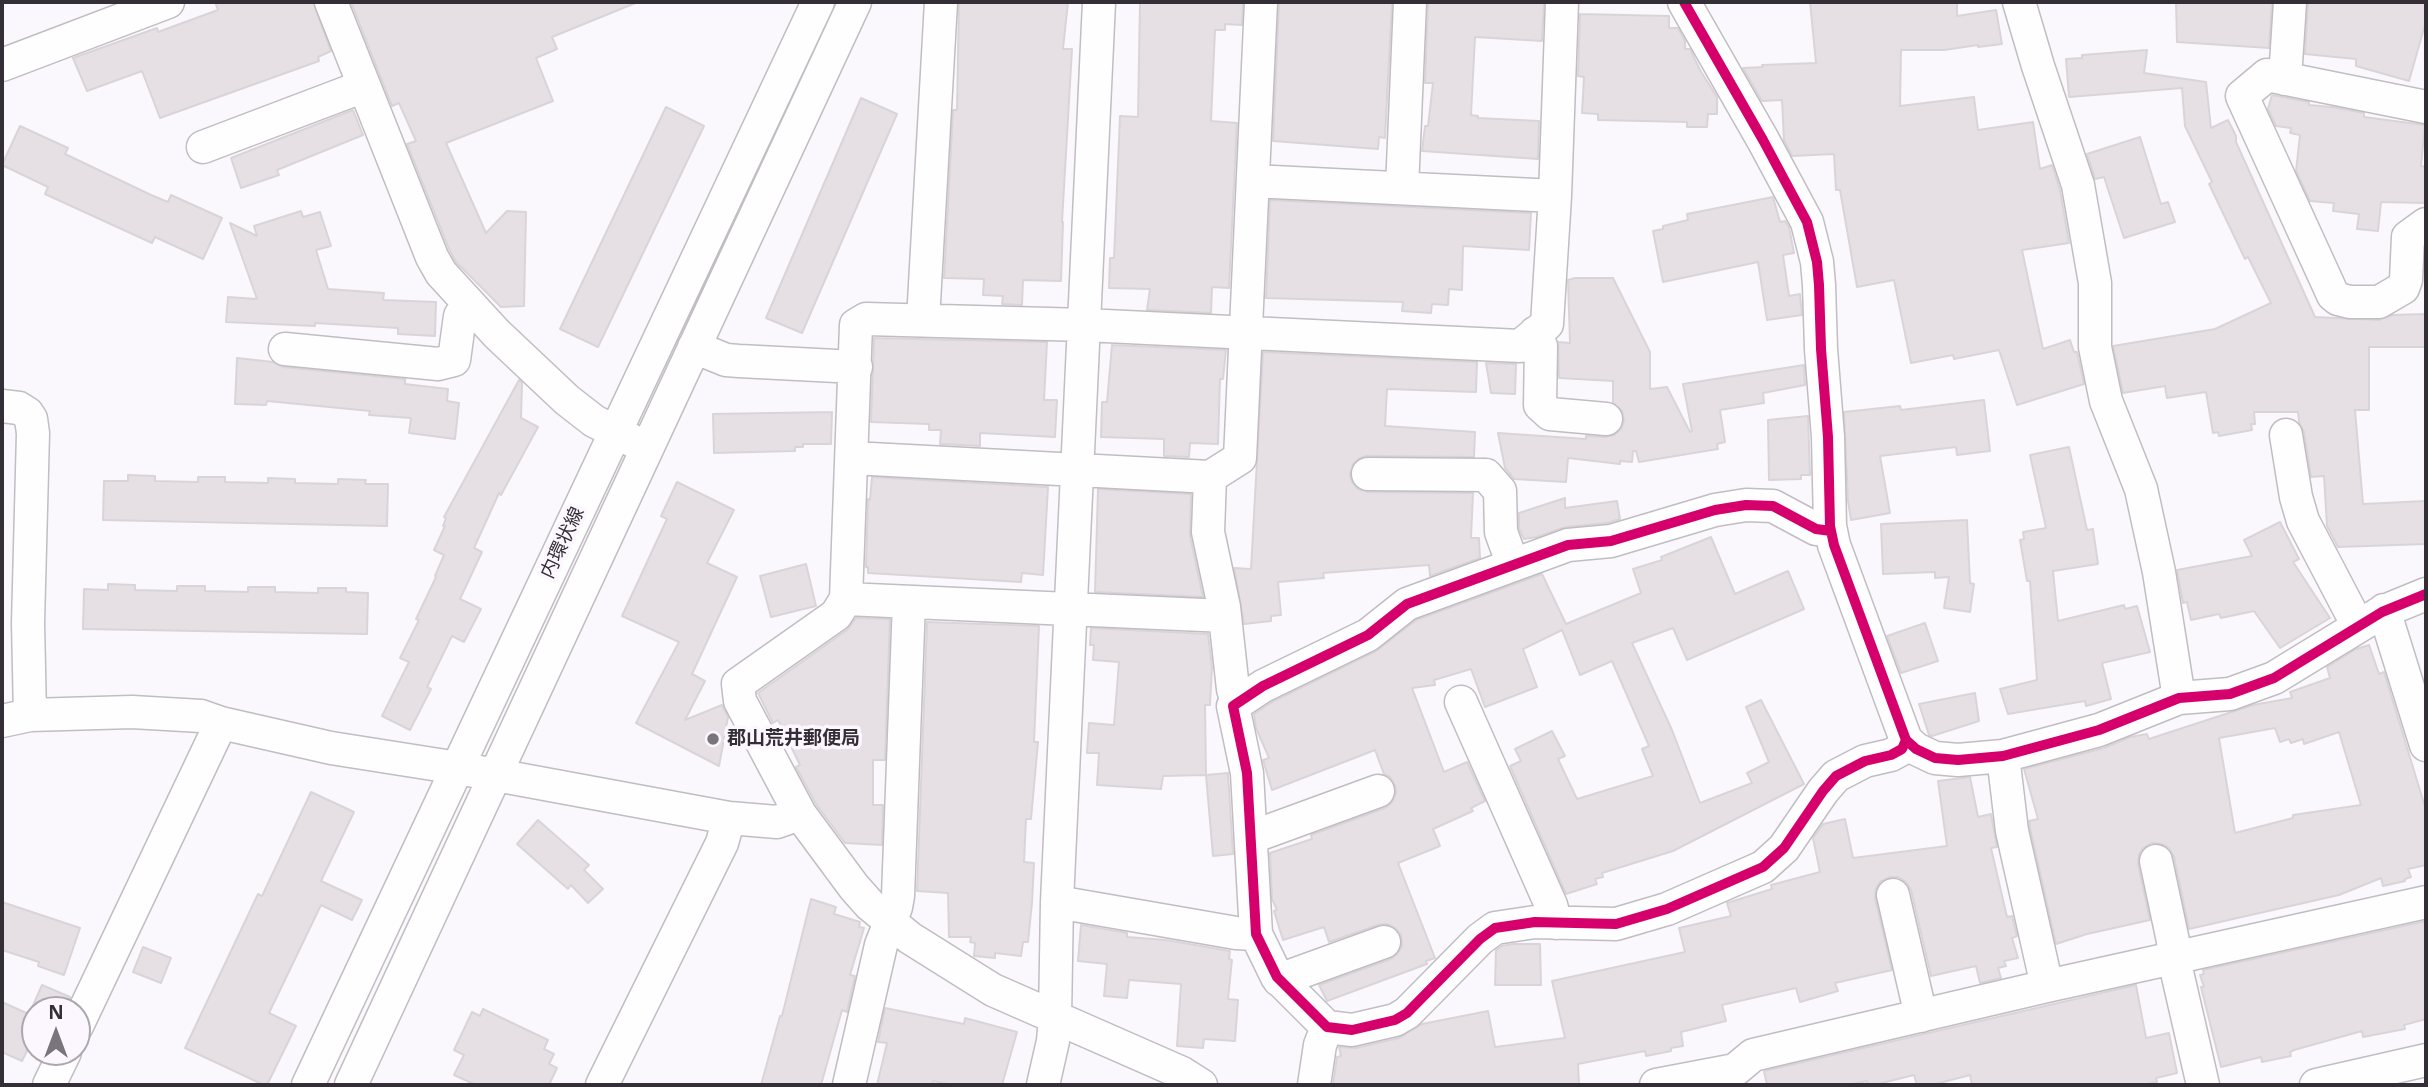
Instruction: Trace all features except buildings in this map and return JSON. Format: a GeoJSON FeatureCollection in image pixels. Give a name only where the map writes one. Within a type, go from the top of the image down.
{"type":"FeatureCollection","features":[{"type":"Feature","properties":{"kind":"street"},"geometry":{"type":"LineString","coordinates":[[2,65],[168,2]]}},
{"type":"Feature","properties":{"kind":"street"},"geometry":{"type":"LineString","coordinates":[[331,2],[441,274],[497,334],[567,400],[614,432],[647,448]]}},
{"type":"Feature","properties":{"kind":"street","name":"内環状線"},"geometry":{"type":"LineString","coordinates":[[308,1085],[818,2]]}},
{"type":"Feature","properties":{"kind":"street","name":"内環状線"},"geometry":{"type":"LineString","coordinates":[[351,1085],[855,2]]}},
{"type":"Feature","properties":{"kind":"street"},"geometry":{"type":"LineString","coordinates":[[923,320],[941,2]]}},
{"type":"Feature","properties":{"kind":"street"},"geometry":{"type":"LineString","coordinates":[[1043,1085],[1055,1018],[1057,902],[1099,2]]}},
{"type":"Feature","properties":{"kind":"street"},"geometry":{"type":"LineString","coordinates":[[852,458],[1210,477],[1240,458],[1261,2]]}},
{"type":"Feature","properties":{"kind":"street"},"geometry":{"type":"LineString","coordinates":[[1402,188],[1410,2]]}},
{"type":"Feature","properties":{"kind":"street"},"geometry":{"type":"LineString","coordinates":[[1201,1085],[1182,1073],[993,990],[910,938],[870,905],[800,814],[740,701],[738,684],[836,615],[846,599],[856,325],[866,319],[1085,325],[1520,346],[1547,324],[1562,2]]}},
{"type":"Feature","properties":{"kind":"street"},"geometry":{"type":"LineString","coordinates":[[1684,2],[1807,222],[1817,262],[1819,285],[1833,545],[1906,740],[1916,749],[1935,758],[1972,760],[2003,756],[2099,730],[2179,698],[2230,694],[2274,678],[2371,618],[2426,594]]}},
{"type":"Feature","properties":{"kind":"street"},"geometry":{"type":"LineString","coordinates":[[2019,2],[2078,185],[2095,282],[2095,348],[2106,401],[2141,489],[2159,572],[2179,698]]}},
{"type":"Feature","properties":{"kind":"street"},"geometry":{"type":"LineString","coordinates":[[2285,79],[2290,2]]}},
{"type":"Feature","properties":{"kind":"street"},"geometry":{"type":"LineString","coordinates":[[2426,107],[2267,75],[2242,96],[2333,295],[2350,302],[2379,302],[2403,288],[2406,280],[2408,237],[2426,225]]}},
{"type":"Feature","properties":{"kind":"street"},"geometry":{"type":"LineString","coordinates":[[203,147],[364,86]]}},
{"type":"Feature","properties":{"kind":"street"},"geometry":{"type":"LineString","coordinates":[[1253,181],[1555,196]]}},
{"type":"Feature","properties":{"kind":"street"},"geometry":{"type":"LineString","coordinates":[[285,349],[439,364],[454,360],[460,316],[469,305]]}},
{"type":"Feature","properties":{"kind":"street"},"geometry":{"type":"LineString","coordinates":[[1535,333],[1541,346],[1541,405],[1550,414],[1606,419]]}},
{"type":"Feature","properties":{"kind":"street"},"geometry":{"type":"LineString","coordinates":[[694,346],[726,360],[739,362],[856,367]]}},
{"type":"Feature","properties":{"kind":"street"},"geometry":{"type":"LineString","coordinates":[[2,407],[19,408],[27,413],[31,419],[33,433],[28,623],[16,718],[132,712],[201,716],[331,748],[458,768],[729,818],[777,822],[800,814]]}},
{"type":"Feature","properties":{"kind":"street"},"geometry":{"type":"LineString","coordinates":[[2286,435],[2296,497],[2303,521],[2371,618],[2426,745]]}},
{"type":"Feature","properties":{"kind":"street"},"geometry":{"type":"LineString","coordinates":[[1368,474],[1486,475],[1500,491],[1501,531],[1509,554],[1517,563]]}},
{"type":"Feature","properties":{"kind":"street"},"geometry":{"type":"LineString","coordinates":[[1210,477],[1208,532],[1225,616],[1237,703]]}},
{"type":"Feature","properties":{"kind":"street"},"geometry":{"type":"LineString","coordinates":[[1831,531],[1806,525],[1773,506],[1746,505],[1715,510],[1611,541],[1568,545],[1407,604],[1368,635],[1263,686],[1237,703],[1233,706],[1247,773],[1256,934],[1279,980],[1327,1027],[1352,1030],[1395,1020],[1407,1013],[1490,931],[1520,923],[1616,925],[1667,909],[1752,873],[1772,861],[1784,848],[1836,776],[1864,761],[1891,755],[1902,749],[1906,740]]}},
{"type":"Feature","properties":{"kind":"street"},"geometry":{"type":"LineString","coordinates":[[846,599],[1225,616]]}},
{"type":"Feature","properties":{"kind":"street"},"geometry":{"type":"LineString","coordinates":[[849,1085],[881,945],[898,897],[909,602]]}},
{"type":"Feature","properties":{"kind":"street"},"geometry":{"type":"LineString","coordinates":[[1461,702],[1556,923]]}},
{"type":"Feature","properties":{"kind":"street"},"geometry":{"type":"LineString","coordinates":[[91,997],[221,723]]}},
{"type":"Feature","properties":{"kind":"street"},"geometry":{"type":"LineString","coordinates":[[2003,756],[2012,831],[2047,986]]}},
{"type":"Feature","properties":{"kind":"street"},"geometry":{"type":"LineString","coordinates":[[1252,837],[1378,791]]}},
{"type":"Feature","properties":{"kind":"street"},"geometry":{"type":"LineString","coordinates":[[602,1085],[722,843],[729,818]]}},
{"type":"Feature","properties":{"kind":"street"},"geometry":{"type":"LineString","coordinates":[[2156,861],[2173,941],[2174,959],[2203,1085]]}},
{"type":"Feature","properties":{"kind":"street"},"geometry":{"type":"LineString","coordinates":[[1893,895],[1921,1016]]}},
{"type":"Feature","properties":{"kind":"street"},"geometry":{"type":"LineString","coordinates":[[1057,902],[1236,933],[1256,934]]}},
{"type":"Feature","properties":{"kind":"street"},"geometry":{"type":"LineString","coordinates":[[1656,1085],[1737,1077],[1753,1055],[2047,986],[2426,902]]}},
{"type":"Feature","properties":{"kind":"street"},"geometry":{"type":"LineString","coordinates":[[1279,980],[1384,942]]}},
{"type":"Feature","properties":{"kind":"street"},"geometry":{"type":"LineString","coordinates":[[1314,1085],[1320,1045],[1327,1027]]}},
{"type":"Feature","properties":{"kind":"street"},"geometry":{"type":"LineString","coordinates":[[2316,1085],[2426,1060]]}},
{"type":"Feature","properties":{"kind":"street"},"geometry":{"type":"LineString","coordinates":[[49,1085],[58,1066]]}},
{"type":"Feature","properties":{"kind":"cycle path"},"geometry":{"type":"LineString","coordinates":[[1684,2],[1807,222],[1817,262],[1819,285],[1830,526],[1834,545],[1906,740],[1916,749],[1935,758],[1958,760],[2003,756],[2099,730],[2179,698],[2230,694],[2274,678],[2382,612],[2426,594]]}},
{"type":"Feature","properties":{"kind":"cycle path"},"geometry":{"type":"LineString","coordinates":[[1831,531],[1816,529],[1773,506],[1746,505],[1715,510],[1611,541],[1568,545],[1407,604],[1368,635],[1263,686],[1233,706],[1247,773],[1256,934],[1277,977],[1327,1027],[1352,1030],[1395,1020],[1407,1013],[1480,939],[1495,928],[1535,922],[1616,924],[1667,909],[1763,867],[1784,848],[1836,776],[1865,761],[1891,755],[1902,749],[1906,740]]}},
{"type":"Feature","properties":{"kind":"place","name":"郡山荒井郵便局"},"geometry":{"type":"Point","coordinates":[713,739]}}]}
